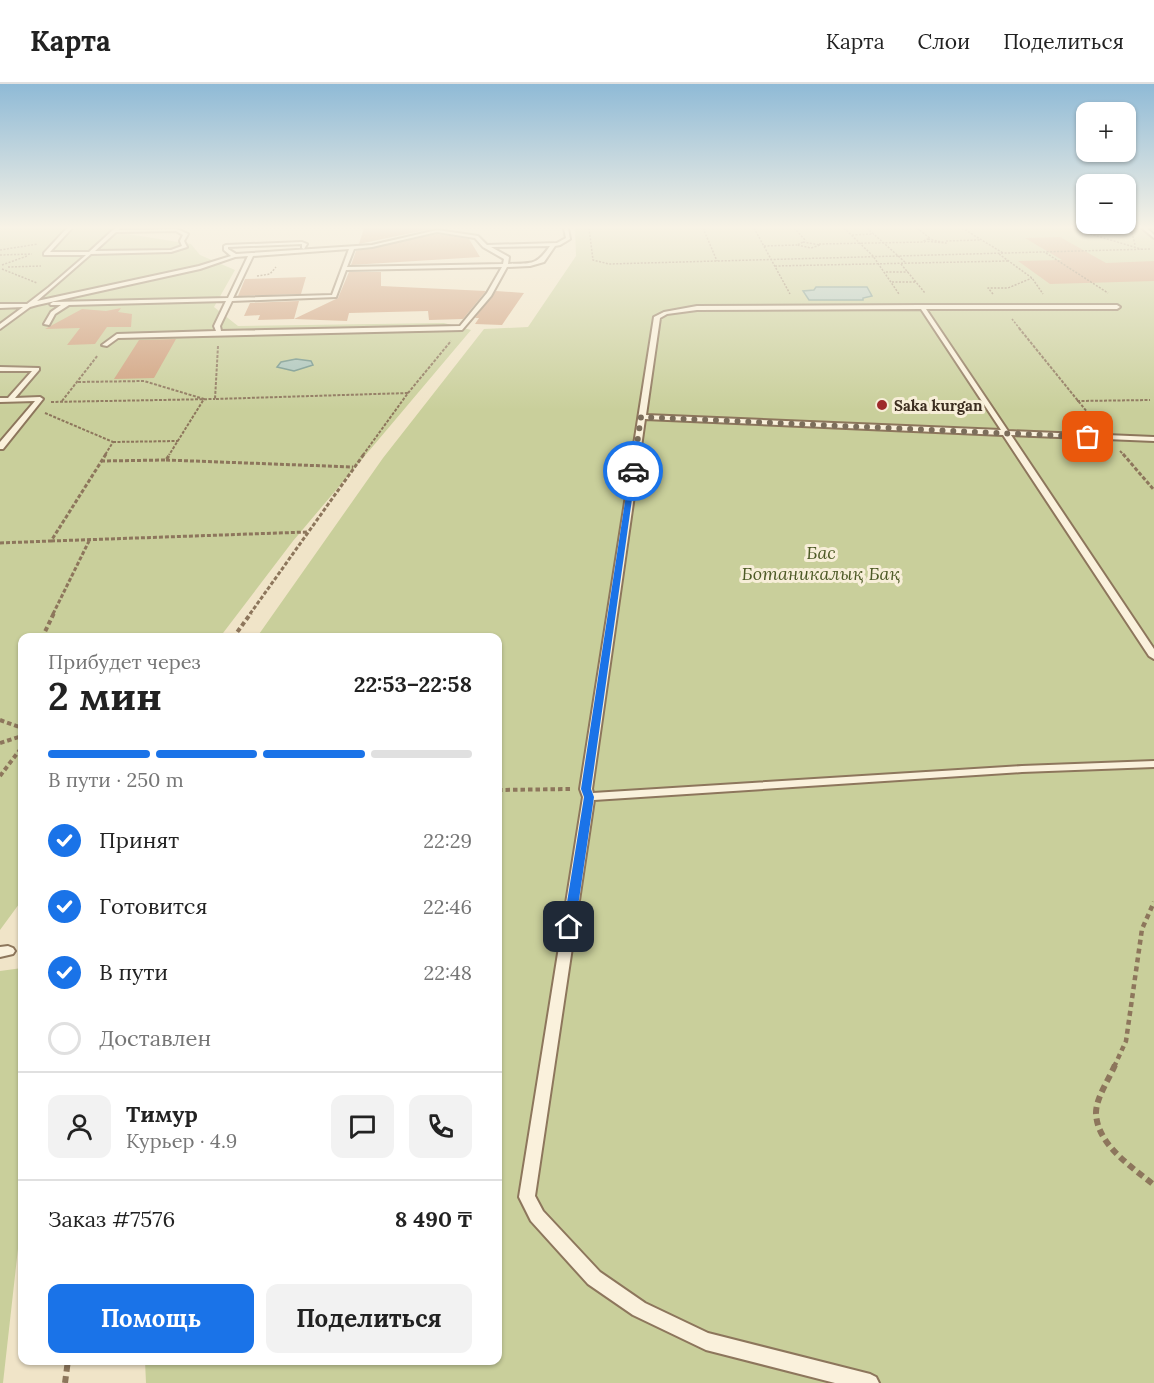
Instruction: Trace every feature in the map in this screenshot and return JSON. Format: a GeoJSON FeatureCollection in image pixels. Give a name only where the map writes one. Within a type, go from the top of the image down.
{"type":"FeatureCollection","features":[{"type":"Feature","properties":{"kind":"lane"},"geometry":{"type":"LineString","coordinates":[[0,327],[47,289]]}},
{"type":"Feature","properties":{"kind":"lane"},"geometry":{"type":"LineString","coordinates":[[28,305],[102,289]]}},
{"type":"Feature","properties":{"kind":"lane"},"geometry":{"type":"LineString","coordinates":[[219,333],[217,326],[234,289]]}},
{"type":"Feature","properties":{"kind":"lane"},"geometry":{"type":"LineString","coordinates":[[0,306],[330,297],[334,296],[337,289]]}},
{"type":"Feature","properties":{"kind":"lane"},"geometry":{"type":"LineString","coordinates":[[105,345],[117,336],[462,328],[490,289]]}},
{"type":"Feature","properties":{"kind":"lane"},"geometry":{"type":"LineString","coordinates":[[47,324],[52,313],[67,304]]}},
{"type":"Feature","properties":{"kind":"lane"},"geometry":{"type":"LineString","coordinates":[[922,307],[1154,656]]}},
{"type":"Feature","properties":{"kind":"lane"},"geometry":{"type":"LineString","coordinates":[[870,1383],[706,1341],[639,1309],[594,1278],[537,1216],[527,1197],[657,318],[666,313],[697,308],[1117,307]]}},
{"type":"Feature","properties":{"kind":"lane"},"geometry":{"type":"LineString","coordinates":[[0,369],[37,369],[10,399]]}},
{"type":"Feature","properties":{"kind":"lane"},"geometry":{"type":"LineString","coordinates":[[0,400],[40,399],[0,447]]}},
{"type":"Feature","properties":{"kind":"lane"},"geometry":{"type":"LineString","coordinates":[[641,417],[1154,439]]}},
{"type":"Feature","properties":{"kind":"lane"},"geometry":{"type":"LineString","coordinates":[[587,793],[1154,764]]}},
{"type":"Feature","properties":{"kind":"path"},"geometry":{"type":"LineString","coordinates":[[788,289],[797,307]]}},
{"type":"Feature","properties":{"kind":"path"},"geometry":{"type":"LineString","coordinates":[[896,289],[900,294],[905,294]]}},
{"type":"Feature","properties":{"kind":"path"},"geometry":{"type":"LineString","coordinates":[[919,294],[926,294],[922,289]]}},
{"type":"Feature","properties":{"kind":"path"},"geometry":{"type":"LineString","coordinates":[[988,289],[1077,401],[1154,490]]}},
{"type":"Feature","properties":{"kind":"path"},"geometry":{"type":"LineString","coordinates":[[1040,289],[1043,292],[1044,307]]}},
{"type":"Feature","properties":{"kind":"path"},"geometry":{"type":"LineString","coordinates":[[1101,289],[1117,299],[1117,307]]}},
{"type":"Feature","properties":{"kind":"path"},"geometry":{"type":"LineString","coordinates":[[237,633],[408,393],[462,328]]}},
{"type":"Feature","properties":{"kind":"path"},"geometry":{"type":"LineString","coordinates":[[215,399],[219,333]]}},
{"type":"Feature","properties":{"kind":"path"},"geometry":{"type":"LineString","coordinates":[[62,402],[105,345]]}},
{"type":"Feature","properties":{"kind":"path"},"geometry":{"type":"LineString","coordinates":[[78,382],[144,381],[204,399]]}},
{"type":"Feature","properties":{"kind":"path"},"geometry":{"type":"LineString","coordinates":[[35,405],[62,402],[408,393]]}},
{"type":"Feature","properties":{"kind":"path"},"geometry":{"type":"LineString","coordinates":[[166,460],[204,399]]}},
{"type":"Feature","properties":{"kind":"path"},"geometry":{"type":"LineString","coordinates":[[1077,401],[1150,400]]}},
{"type":"Feature","properties":{"kind":"path"},"geometry":{"type":"LineString","coordinates":[[35,405],[113,442],[178,441]]}},
{"type":"Feature","properties":{"kind":"path"},"geometry":{"type":"LineString","coordinates":[[51,541],[113,442]]}},
{"type":"Feature","properties":{"kind":"path"},"geometry":{"type":"LineString","coordinates":[[101,461],[166,460],[354,467]]}},
{"type":"Feature","properties":{"kind":"path"},"geometry":{"type":"LineString","coordinates":[[0,543],[308,532]]}},
{"type":"Feature","properties":{"kind":"path"},"geometry":{"type":"LineString","coordinates":[[44,633],[90,539]]}},
{"type":"Feature","properties":{"kind":"path"},"geometry":{"type":"LineString","coordinates":[[0,720],[18,727]]}},
{"type":"Feature","properties":{"kind":"path"},"geometry":{"type":"LineString","coordinates":[[0,743],[18,737]]}},
{"type":"Feature","properties":{"kind":"path"},"geometry":{"type":"LineString","coordinates":[[0,776],[18,752]]}},
{"type":"Feature","properties":{"kind":"path"},"geometry":{"type":"LineString","coordinates":[[502,790],[587,793]]}},
{"type":"Feature","properties":{"kind":"path"},"geometry":{"type":"LineString","coordinates":[[1154,902],[1142,929],[1126,1041],[1096,1112],[1100,1130],[1114,1151],[1154,1185]]}},
{"type":"Feature","properties":{"kind":"path"},"geometry":{"type":"LineString","coordinates":[[65,1383],[67,1365]]}},
{"type":"Feature","properties":{"kind":"green space"},"geometry":{"type":"Polygon","coordinates":[[[0,289],[224,289],[214,307],[238,326],[444,323],[471,330],[293,541],[223,633],[18,633],[18,905],[0,930],[0,289]]]}},
{"type":"Feature","properties":{"kind":"green space","name":"Бас Ботаникалық Бақ"},"geometry":{"type":"Polygon","coordinates":[[[554,289],[1154,289],[1154,1383],[146,1383],[145,1365],[502,1365],[502,633],[260,633],[383,458],[484,329],[528,327],[554,289]]]}},
{"type":"Feature","properties":{"kind":"green space"},"geometry":{"type":"Polygon","coordinates":[[[18,969],[18,1249],[3,1383],[0,1383],[0,971],[18,969]]]}},
{"type":"Feature","properties":{"kind":"water"},"geometry":{"type":"Polygon","coordinates":[[[868,289],[872,296],[863,298],[863,300],[809,300],[803,291],[868,289]]]}},
{"type":"Feature","properties":{"kind":"water"},"geometry":{"type":"Polygon","coordinates":[[[296,359],[311,361],[313,365],[294,371],[277,367],[281,362],[296,359]]]}},
{"type":"Feature","properties":{"kind":"building"},"geometry":{"type":"Polygon","coordinates":[[[241,289],[303,289],[301,294],[238,296],[241,289]]]}},
{"type":"Feature","properties":{"kind":"building"},"geometry":{"type":"Polygon","coordinates":[[[342,289],[486,291],[463,319],[429,320],[428,311],[349,313],[347,321],[294,319],[338,298],[342,289]]]}},
{"type":"Feature","properties":{"kind":"building"},"geometry":{"type":"Polygon","coordinates":[[[496,291],[524,293],[502,325],[475,324],[479,318],[475,318],[496,291]]]}},
{"type":"Feature","properties":{"kind":"building"},"geometry":{"type":"Polygon","coordinates":[[[299,301],[294,319],[258,320],[260,315],[244,316],[250,303],[299,301]]]}},
{"type":"Feature","properties":{"kind":"building"},"geometry":{"type":"Polygon","coordinates":[[[121,308],[118,312],[132,314],[131,327],[107,327],[95,344],[67,345],[80,328],[45,329],[82,309],[106,311],[121,308]]]}},
{"type":"Feature","properties":{"kind":"building"},"geometry":{"type":"Polygon","coordinates":[[[176,339],[154,378],[114,379],[139,340],[176,339]]]}},
{"type":"Feature","properties":{"kind":"way so far"},"geometry":{"type":"LineString","coordinates":[[633,471],[641,417],[1088,437]]}},
{"type":"Feature","properties":{"kind":"place","name":"Saka kurgan"},"geometry":{"type":"Point","coordinates":[882,405]}},
{"type":"Feature","properties":{"kind":"route"},"geometry":{"type":"LineString","coordinates":[[569,927],[589,797],[586,789],[633,471]]}}]}
